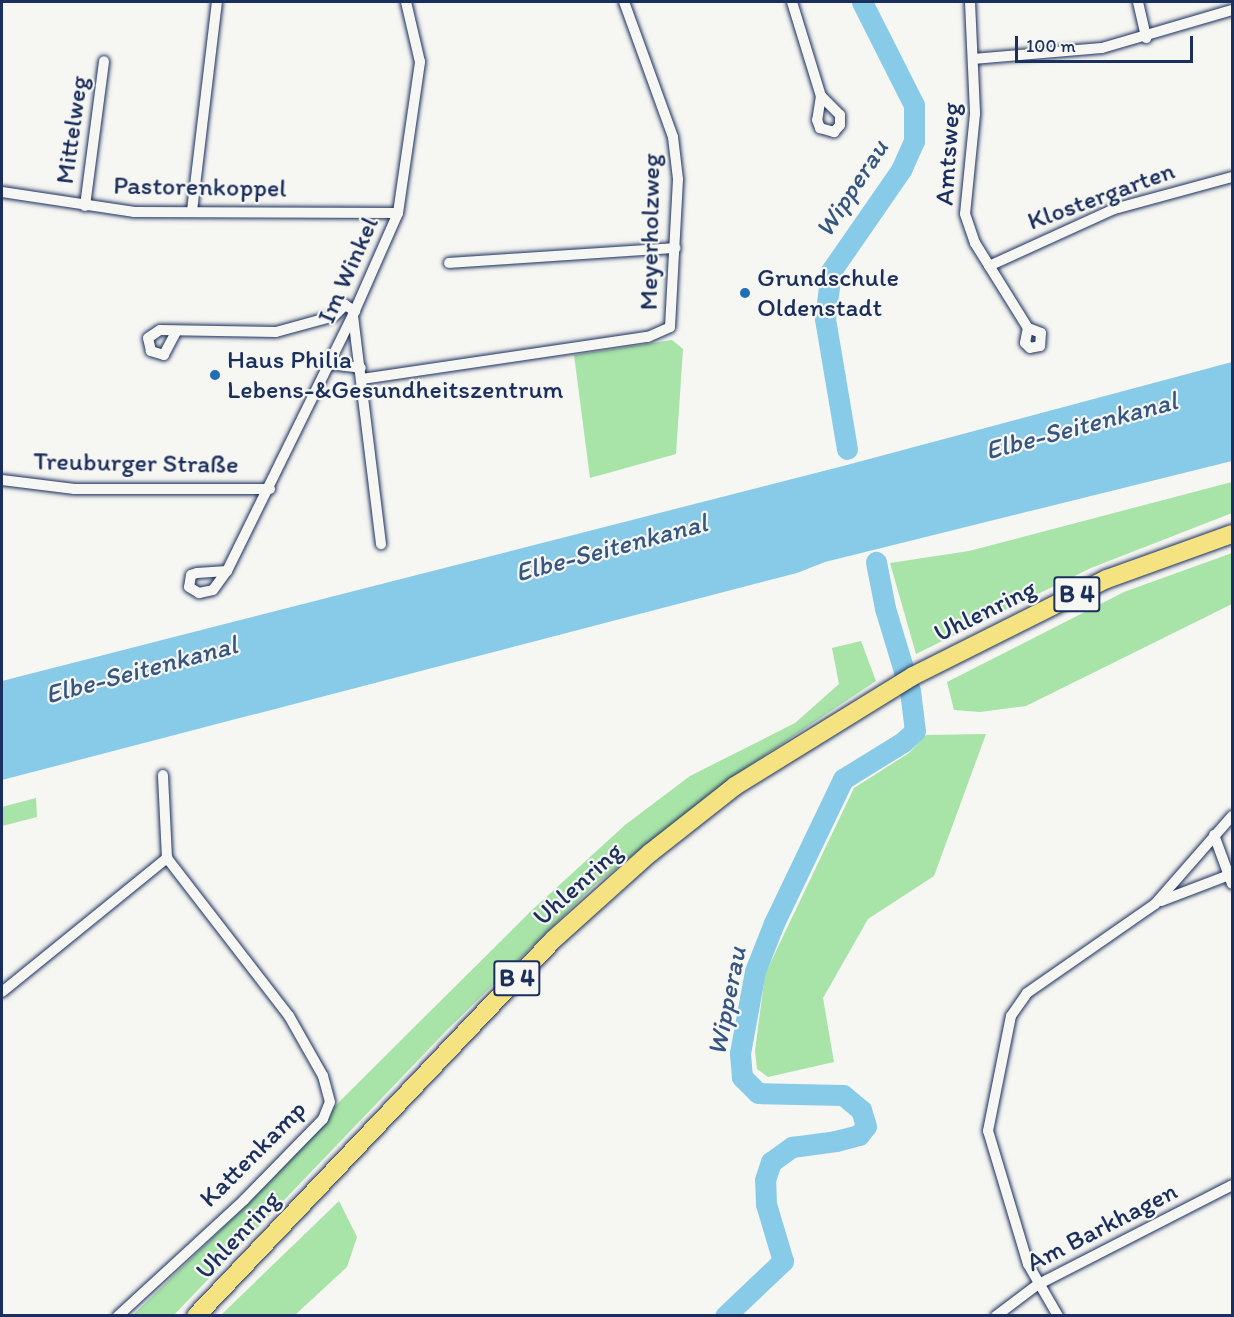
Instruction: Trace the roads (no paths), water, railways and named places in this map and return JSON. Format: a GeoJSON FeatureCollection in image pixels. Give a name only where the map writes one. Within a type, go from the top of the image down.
{"type":"FeatureCollection","features":[{"type":"Feature","properties":{"kind":"highway","name":"Uhlenring"},"geometry":{"type":"LineString","coordinates":[[196,1316],[554,939],[650,853],[735,786],[883,692],[927,668],[1107,579],[1233,534]]}},
{"type":"Feature","properties":{"kind":"street"},"geometry":{"type":"LineString","coordinates":[[192,211],[217,2]]}},
{"type":"Feature","properties":{"kind":"street","name":"Im Winkel"},"geometry":{"type":"LineString","coordinates":[[227,571],[270,489],[354,313],[398,213],[420,62],[417,34],[406,2]]}},
{"type":"Feature","properties":{"kind":"street","name":"Meyerholzweg"},"geometry":{"type":"LineString","coordinates":[[361,373],[648,337],[670,327],[678,179],[673,137],[624,2]]}},
{"type":"Feature","properties":{"kind":"street"},"geometry":{"type":"LineString","coordinates":[[792,2],[821,96]]}},
{"type":"Feature","properties":{"kind":"street","name":"Amtsweg"},"geometry":{"type":"LineString","coordinates":[[970,2],[975,135],[965,189],[965,214],[975,243],[1028,328]]}},
{"type":"Feature","properties":{"kind":"street"},"geometry":{"type":"LineString","coordinates":[[1138,2],[1146,38]]}},
{"type":"Feature","properties":{"kind":"street"},"geometry":{"type":"LineString","coordinates":[[973,59],[1062,53],[1146,38],[1230,8]]}},
{"type":"Feature","properties":{"kind":"street","name":"Mittelweg"},"geometry":{"type":"LineString","coordinates":[[85,206],[104,61]]}},
{"type":"Feature","properties":{"kind":"street","name":"Klostergarten"},"geometry":{"type":"LineString","coordinates":[[989,266],[1107,212],[1233,177]]}},
{"type":"Feature","properties":{"kind":"street","name":"Pastorenkoppel"},"geometry":{"type":"LineString","coordinates":[[2,192],[135,213],[192,211],[398,213]]}},
{"type":"Feature","properties":{"kind":"street"},"geometry":{"type":"LineString","coordinates":[[449,262],[676,248]]}},
{"type":"Feature","properties":{"kind":"street"},"geometry":{"type":"LineString","coordinates":[[176,332],[276,332],[334,316],[345,304],[354,313],[381,544]]}},
{"type":"Feature","properties":{"kind":"street"},"geometry":{"type":"LineString","coordinates":[[329,364],[361,373]]}},
{"type":"Feature","properties":{"kind":"street","name":"Treuburger Straße"},"geometry":{"type":"LineString","coordinates":[[2,480],[74,489],[270,489]]}},
{"type":"Feature","properties":{"kind":"street"},"geometry":{"type":"LineString","coordinates":[[2,992],[167,858],[163,775]]}},
{"type":"Feature","properties":{"kind":"street"},"geometry":{"type":"LineString","coordinates":[[1058,1316],[1037,1285],[988,1131],[1011,1016],[1027,993],[1155,904],[1233,816]]}},
{"type":"Feature","properties":{"kind":"street"},"geometry":{"type":"LineString","coordinates":[[1155,904],[1231,880],[1214,835]]}},
{"type":"Feature","properties":{"kind":"street","name":"Kattenkamp"},"geometry":{"type":"LineString","coordinates":[[118,1316],[244,1200],[323,1119],[330,1102],[323,1076],[289,1016],[167,858]]}},
{"type":"Feature","properties":{"kind":"street","name":"Am Barkhagen"},"geometry":{"type":"LineString","coordinates":[[996,1316],[1037,1285],[1233,1185]]}},
{"type":"Feature","properties":{"kind":"water","name":"Elbe-Seitenkanal"},"geometry":{"type":"Polygon","coordinates":[[[1232,362],[1232,461],[825,562],[797,573],[2,780],[2,681],[843,466],[1232,362]]]}},
{"type":"Feature","properties":{"kind":"waterway","name":"Wipperau"},"geometry":{"type":"LineString","coordinates":[[847,449],[825,319],[831,271],[901,170],[914,141],[914,105],[862,2]]}},
{"type":"Feature","properties":{"kind":"waterway","name":"Wipperau"},"geometry":{"type":"LineString","coordinates":[[725,1316],[783,1261],[766,1204],[765,1180],[771,1162],[792,1147],[836,1141],[859,1135],[866,1126],[861,1110],[843,1095],[758,1093],[742,1077],[740,1053],[755,971],[774,923],[843,779],[903,742],[915,731],[910,691],[885,608],[876,562]]}},
{"type":"Feature","properties":{"kind":"place","name":"Grundschule Oldenstadt"},"geometry":{"type":"Point","coordinates":[745,293]}},
{"type":"Feature","properties":{"kind":"place","name":"Haus Philia Lebens-&Gesundheitszentrum"},"geometry":{"type":"Point","coordinates":[215,375]}}]}
